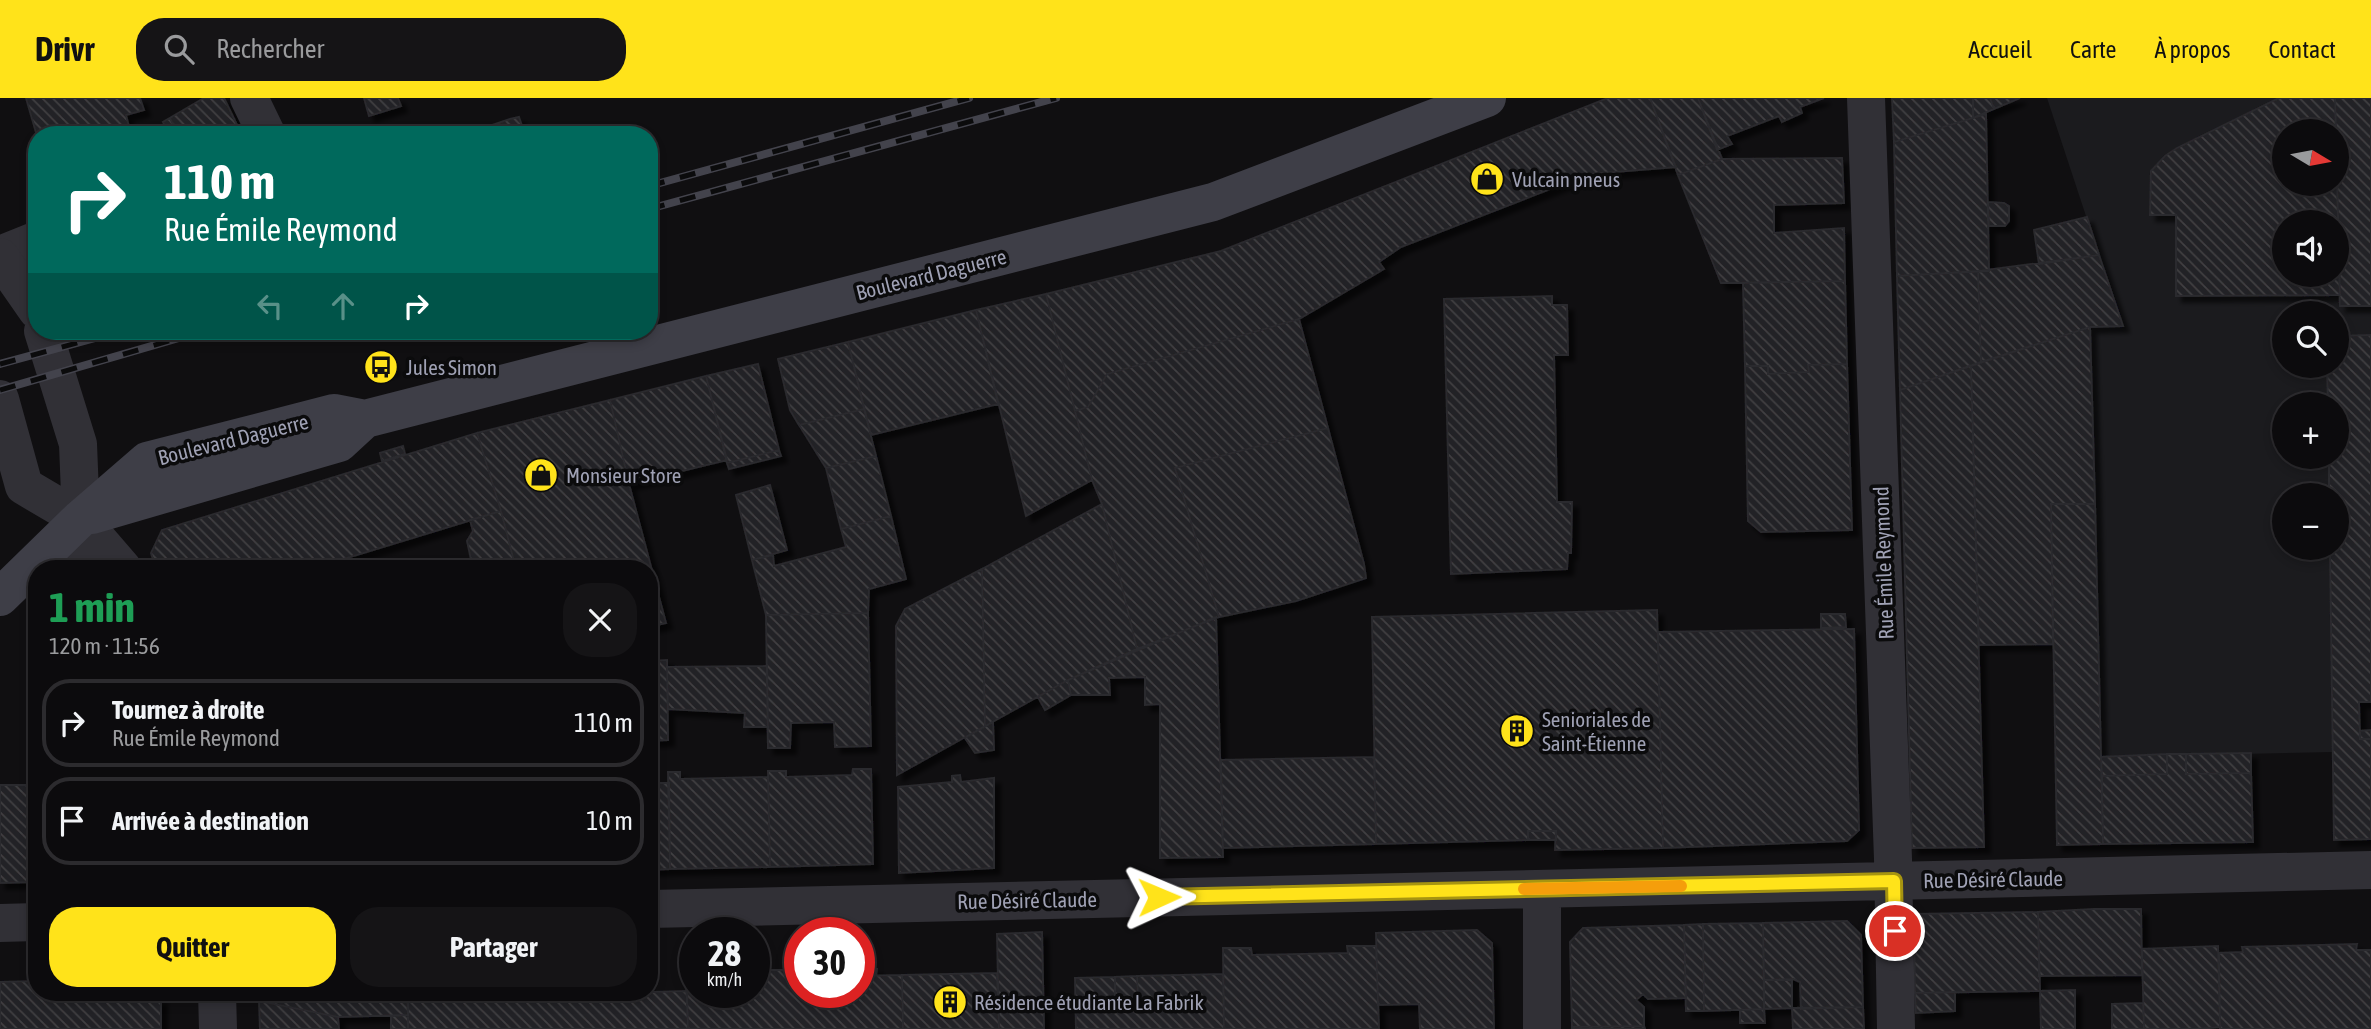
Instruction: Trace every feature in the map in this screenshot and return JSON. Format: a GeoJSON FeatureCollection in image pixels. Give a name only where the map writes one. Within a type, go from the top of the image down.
{"type":"FeatureCollection","features":[{"type":"Feature","properties":{"kind":"main road","name":"Boulevard Daguerre"},"geometry":{"type":"LineString","coordinates":[[38,560],[147,461],[334,413],[365,419],[1213,202],[1487,98]]}},
{"type":"Feature","properties":{"kind":"main road","name":"Boulevard Daguerre"},"geometry":{"type":"LineString","coordinates":[[0,597],[28,570]]}},
{"type":"Feature","properties":{"kind":"street"},"geometry":{"type":"LineString","coordinates":[[249,98],[263,126]]}},
{"type":"Feature","properties":{"kind":"street","name":"Rue Émile Reymond"},"geometry":{"type":"LineString","coordinates":[[1866,98],[1894,881],[1896,1029]]}},
{"type":"Feature","properties":{"kind":"street"},"geometry":{"type":"LineString","coordinates":[[28,244],[0,256],[28,297]]}},
{"type":"Feature","properties":{"kind":"street"},"geometry":{"type":"LineString","coordinates":[[46,340],[78,444],[82,560]]}},
{"type":"Feature","properties":{"kind":"street"},"geometry":{"type":"LineString","coordinates":[[0,399],[24,486],[80,519],[115,560]]}},
{"type":"Feature","properties":{"kind":"street","name":"Rue Désiré Claude"},"geometry":{"type":"LineString","coordinates":[[658,909],[2371,870]]}},
{"type":"Feature","properties":{"kind":"street"},"geometry":{"type":"LineString","coordinates":[[1542,889],[1542,1029]]}},
{"type":"Feature","properties":{"kind":"street"},"geometry":{"type":"LineString","coordinates":[[0,923],[28,922]]}},
{"type":"Feature","properties":{"kind":"street"},"geometry":{"type":"LineString","coordinates":[[217,1001],[218,1029]]}},
{"type":"Feature","properties":{"kind":"shaded area"},"geometry":{"type":"Polygon","coordinates":[[[2047,98],[2371,98],[2371,335],[2349,336],[2349,301],[2272,301],[2272,378],[2327,378],[2328,392],[2272,392],[2272,469],[2329,469],[2329,483],[2272,483],[2272,560],[2330,560],[2333,752],[2101,757],[2090,327],[2122,325],[2047,98]]]}},
{"type":"Feature","properties":{"kind":"building"},"geometry":{"type":"Polygon","coordinates":[[[26,98],[140,98],[144,110],[126,115],[129,126],[34,126],[26,98]]]}},
{"type":"Feature","properties":{"kind":"building"},"geometry":{"type":"Polygon","coordinates":[[[204,98],[224,98],[238,126],[174,126],[170,118],[204,98]]]}},
{"type":"Feature","properties":{"kind":"building"},"geometry":{"type":"Polygon","coordinates":[[[364,98],[398,98],[401,106],[369,116],[364,98]]]}},
{"type":"Feature","properties":{"kind":"building"},"geometry":{"type":"Polygon","coordinates":[[[1608,98],[1650,98],[1676,167],[1589,174],[1401,247],[1379,262],[1384,269],[1299,319],[1107,374],[1088,407],[1075,411],[1046,294],[1221,251],[1608,98]]]}},
{"type":"Feature","properties":{"kind":"building"},"geometry":{"type":"Polygon","coordinates":[[[1650,98],[1698,98],[1722,159],[1678,175],[1650,98]]]}},
{"type":"Feature","properties":{"kind":"building"},"geometry":{"type":"Polygon","coordinates":[[[1698,98],[1824,98],[1800,107],[1802,113],[1782,122],[1779,116],[1727,136],[1732,144],[1717,150],[1698,98]]]}},
{"type":"Feature","properties":{"kind":"building"},"geometry":{"type":"Polygon","coordinates":[[[1892,98],[1973,98],[1973,118],[1894,142],[1892,98]]]}},
{"type":"Feature","properties":{"kind":"building"},"geometry":{"type":"Polygon","coordinates":[[[1973,98],[1990,98],[1994,109],[1973,118],[1973,98]]]}},
{"type":"Feature","properties":{"kind":"building"},"geometry":{"type":"Polygon","coordinates":[[[1990,98],[2020,98],[1994,109],[1990,98]]]}},
{"type":"Feature","properties":{"kind":"building"},"geometry":{"type":"Polygon","coordinates":[[[2279,98],[2335,98],[2336,119],[2272,119],[2272,196],[2338,196],[2338,210],[2272,210],[2272,287],[2340,287],[2340,295],[2176,296],[2176,215],[2150,215],[2151,171],[2165,156],[2279,98]]]}},
{"type":"Feature","properties":{"kind":"building"},"geometry":{"type":"Polygon","coordinates":[[[2335,98],[2371,98],[2371,306],[2349,306],[2349,301],[2340,301],[2340,287],[2349,287],[2349,210],[2338,210],[2337,196],[2349,196],[2349,119],[2336,119],[2335,98]]]}},
{"type":"Feature","properties":{"kind":"building"},"geometry":{"type":"Polygon","coordinates":[[[1986,114],[1989,271],[1897,276],[1894,142],[1986,114]]]}},
{"type":"Feature","properties":{"kind":"building"},"geometry":{"type":"Polygon","coordinates":[[[519,117],[522,126],[489,126],[519,117]]]}},
{"type":"Feature","properties":{"kind":"building"},"geometry":{"type":"Polygon","coordinates":[[[170,118],[174,126],[165,126],[163,122],[170,118]]]}},
{"type":"Feature","properties":{"kind":"building"},"geometry":{"type":"Polygon","coordinates":[[[1842,158],[1844,203],[1774,205],[1774,233],[1844,228],[1845,281],[1721,283],[1678,175],[1722,159],[1842,158]]]}},
{"type":"Feature","properties":{"kind":"building"},"geometry":{"type":"Polygon","coordinates":[[[1988,202],[2009,206],[2009,221],[2005,226],[1989,226],[1988,202]]]}},
{"type":"Feature","properties":{"kind":"building"},"geometry":{"type":"Polygon","coordinates":[[[2087,217],[2099,255],[2039,264],[2034,230],[2087,217]]]}},
{"type":"Feature","properties":{"kind":"building"},"geometry":{"type":"Polygon","coordinates":[[[2099,255],[2123,326],[2090,327],[1981,362],[1978,271],[2099,255]]]}},
{"type":"Feature","properties":{"kind":"building"},"geometry":{"type":"Polygon","coordinates":[[[1978,271],[1981,362],[1900,390],[1897,276],[1978,271]]]}},
{"type":"Feature","properties":{"kind":"building"},"geometry":{"type":"Polygon","coordinates":[[[1845,281],[1847,364],[1808,365],[1809,372],[1768,374],[1768,366],[1745,366],[1743,283],[1845,281]]]}},
{"type":"Feature","properties":{"kind":"building"},"geometry":{"type":"Polygon","coordinates":[[[1046,294],[1092,480],[1026,516],[976,310],[1046,294]]]}},
{"type":"Feature","properties":{"kind":"building"},"geometry":{"type":"Polygon","coordinates":[[[1552,296],[1552,305],[1567,305],[1568,355],[1554,355],[1557,502],[1572,502],[1571,553],[1568,553],[1567,569],[1451,574],[1444,299],[1552,296]]]}},
{"type":"Feature","properties":{"kind":"building"},"geometry":{"type":"Polygon","coordinates":[[[976,310],[998,404],[871,435],[848,342],[976,310]]]}},
{"type":"Feature","properties":{"kind":"building"},"geometry":{"type":"Polygon","coordinates":[[[1299,319],[1328,428],[1175,468],[1219,617],[1137,649],[1102,504],[1092,480],[1075,411],[1088,407],[1107,374],[1299,319]]]}},
{"type":"Feature","properties":{"kind":"building"},"geometry":{"type":"Polygon","coordinates":[[[2090,327],[2095,504],[2051,504],[2053,644],[1979,645],[1971,366],[2090,327]]]}},
{"type":"Feature","properties":{"kind":"building"},"geometry":{"type":"Polygon","coordinates":[[[2371,335],[2371,702],[2359,702],[2360,739],[2371,739],[2371,839],[2334,840],[2330,560],[2349,560],[2349,483],[2329,483],[2329,469],[2349,469],[2349,392],[2328,392],[2327,378],[2349,378],[2349,336],[2371,335]]]}},
{"type":"Feature","properties":{"kind":"building"},"geometry":{"type":"Polygon","coordinates":[[[848,342],[864,409],[799,425],[790,410],[778,359],[848,342]]]}},
{"type":"Feature","properties":{"kind":"building"},"geometry":{"type":"Polygon","coordinates":[[[391,361],[393,369],[370,374],[368,366],[391,361]]]}},
{"type":"Feature","properties":{"kind":"building"},"geometry":{"type":"Polygon","coordinates":[[[758,364],[779,450],[727,463],[706,376],[758,364]]]}},
{"type":"Feature","properties":{"kind":"building"},"geometry":{"type":"Polygon","coordinates":[[[1847,364],[1852,530],[1761,532],[1748,521],[1745,366],[1768,366],[1768,374],[1809,372],[1808,365],[1847,364]]]}},
{"type":"Feature","properties":{"kind":"building"},"geometry":{"type":"Polygon","coordinates":[[[1971,366],[1984,847],[1912,848],[1900,390],[1971,366]]]}},
{"type":"Feature","properties":{"kind":"building"},"geometry":{"type":"Polygon","coordinates":[[[706,376],[727,460],[629,484],[610,400],[706,376]]]}},
{"type":"Feature","properties":{"kind":"building"},"geometry":{"type":"Polygon","coordinates":[[[610,400],[649,560],[514,560],[477,433],[610,400]]]}},
{"type":"Feature","properties":{"kind":"building"},"geometry":{"type":"Polygon","coordinates":[[[864,409],[876,456],[826,468],[799,425],[864,409]]]}},
{"type":"Feature","properties":{"kind":"building"},"geometry":{"type":"Polygon","coordinates":[[[1328,428],[1366,578],[1296,601],[1219,617],[1175,468],[1328,428]]]}},
{"type":"Feature","properties":{"kind":"building"},"geometry":{"type":"Polygon","coordinates":[[[477,433],[501,511],[340,560],[153,560],[151,553],[162,530],[477,433]]]}},
{"type":"Feature","properties":{"kind":"building"},"geometry":{"type":"Polygon","coordinates":[[[403,446],[405,454],[382,461],[380,453],[403,446]]]}},
{"type":"Feature","properties":{"kind":"building"},"geometry":{"type":"Polygon","coordinates":[[[779,450],[781,456],[729,469],[727,463],[779,450]]]}},
{"type":"Feature","properties":{"kind":"building"},"geometry":{"type":"Polygon","coordinates":[[[876,456],[891,516],[841,529],[826,468],[876,456]]]}},
{"type":"Feature","properties":{"kind":"building"},"geometry":{"type":"Polygon","coordinates":[[[770,485],[787,550],[752,560],[736,495],[770,485]]]}},
{"type":"Feature","properties":{"kind":"building"},"geometry":{"type":"Polygon","coordinates":[[[1102,504],[1137,649],[1068,680],[985,726],[982,569],[1102,504]]]}},
{"type":"Feature","properties":{"kind":"building"},"geometry":{"type":"Polygon","coordinates":[[[2051,504],[2095,504],[2103,844],[2057,845],[2051,504]]]}},
{"type":"Feature","properties":{"kind":"building"},"geometry":{"type":"Polygon","coordinates":[[[501,511],[514,560],[471,560],[467,541],[473,531],[470,520],[501,511]]]}},
{"type":"Feature","properties":{"kind":"building"},"geometry":{"type":"Polygon","coordinates":[[[891,516],[906,579],[869,589],[868,613],[766,615],[752,560],[773,555],[774,566],[846,547],[841,529],[891,516]]]}},
{"type":"Feature","properties":{"kind":"building"},"geometry":{"type":"Polygon","coordinates":[[[982,569],[985,726],[897,775],[896,626],[905,609],[982,569]]]}},
{"type":"Feature","properties":{"kind":"building"},"geometry":{"type":"Polygon","coordinates":[[[658,593],[666,623],[658,625],[658,593]]]}},
{"type":"Feature","properties":{"kind":"building","name":"Senioriales de Saint-Étienne"},"geometry":{"type":"Polygon","coordinates":[[[1657,610],[1663,848],[1555,850],[1556,831],[1528,831],[1528,840],[1376,844],[1372,617],[1657,610]]]}},
{"type":"Feature","properties":{"kind":"building"},"geometry":{"type":"Polygon","coordinates":[[[868,613],[871,746],[835,747],[834,722],[791,723],[790,748],[768,748],[766,615],[868,613]]]}},
{"type":"Feature","properties":{"kind":"building"},"geometry":{"type":"Polygon","coordinates":[[[1821,614],[1845,614],[1846,627],[1821,628],[1821,614]]]}},
{"type":"Feature","properties":{"kind":"building"},"geometry":{"type":"Polygon","coordinates":[[[1216,617],[1223,857],[1160,858],[1160,704],[1145,705],[1145,677],[1109,678],[1110,695],[1071,695],[1068,680],[1216,617]]]}},
{"type":"Feature","properties":{"kind":"building"},"geometry":{"type":"Polygon","coordinates":[[[1854,629],[1859,830],[1847,841],[1663,848],[1658,632],[1854,629]]]}},
{"type":"Feature","properties":{"kind":"building"},"geometry":{"type":"Polygon","coordinates":[[[658,660],[667,660],[668,740],[658,741],[658,660]]]}},
{"type":"Feature","properties":{"kind":"building"},"geometry":{"type":"Polygon","coordinates":[[[767,666],[768,727],[744,727],[745,713],[668,709],[667,667],[767,666]]]}},
{"type":"Feature","properties":{"kind":"building"},"geometry":{"type":"Polygon","coordinates":[[[1068,680],[1071,695],[1045,710],[1038,697],[1068,680]]]}},
{"type":"Feature","properties":{"kind":"building"},"geometry":{"type":"Polygon","coordinates":[[[993,722],[994,750],[975,753],[965,738],[993,722]]]}},
{"type":"Feature","properties":{"kind":"building"},"geometry":{"type":"Polygon","coordinates":[[[2371,730],[2371,739],[2360,739],[2360,731],[2371,730]]]}},
{"type":"Feature","properties":{"kind":"building"},"geometry":{"type":"Polygon","coordinates":[[[2251,753],[2251,773],[2186,774],[2186,754],[2251,753]]]}},
{"type":"Feature","properties":{"kind":"building"},"geometry":{"type":"Polygon","coordinates":[[[2167,754],[2186,754],[2186,774],[2251,773],[2253,842],[2103,844],[2102,776],[2167,774],[2167,754]]]}},
{"type":"Feature","properties":{"kind":"building"},"geometry":{"type":"Polygon","coordinates":[[[2167,754],[2167,774],[2102,776],[2101,757],[2167,754]]]}},
{"type":"Feature","properties":{"kind":"building"},"geometry":{"type":"Polygon","coordinates":[[[1374,757],[1376,844],[1223,848],[1221,760],[1374,757]]]}},
{"type":"Feature","properties":{"kind":"building"},"geometry":{"type":"Polygon","coordinates":[[[853,769],[871,769],[873,864],[770,867],[768,771],[786,771],[786,777],[852,775],[853,769]]]}},
{"type":"Feature","properties":{"kind":"building"},"geometry":{"type":"Polygon","coordinates":[[[668,772],[680,772],[680,779],[768,777],[770,867],[670,869],[668,772]]]}},
{"type":"Feature","properties":{"kind":"building"},"geometry":{"type":"Polygon","coordinates":[[[960,775],[961,782],[994,778],[994,868],[899,873],[898,787],[952,782],[952,776],[960,775]]]}},
{"type":"Feature","properties":{"kind":"building"},"geometry":{"type":"Polygon","coordinates":[[[658,783],[669,783],[670,869],[658,870],[658,783]]]}},
{"type":"Feature","properties":{"kind":"building"},"geometry":{"type":"Polygon","coordinates":[[[0,785],[28,785],[28,882],[0,883],[0,785]]]}},
{"type":"Feature","properties":{"kind":"building"},"geometry":{"type":"Polygon","coordinates":[[[1528,831],[1556,831],[1556,840],[1528,840],[1528,831]]]}},
{"type":"Feature","properties":{"kind":"building"},"geometry":{"type":"Polygon","coordinates":[[[2141,909],[2142,975],[2039,976],[2038,912],[2141,909]]]}},
{"type":"Feature","properties":{"kind":"building"},"geometry":{"type":"Polygon","coordinates":[[[2038,912],[2040,991],[1915,993],[1914,914],[2038,912]]]}},
{"type":"Feature","properties":{"kind":"building"},"geometry":{"type":"Polygon","coordinates":[[[1847,921],[1861,935],[1863,1007],[1801,1009],[1800,982],[1793,979],[1764,980],[1763,923],[1847,921]]]}},
{"type":"Feature","properties":{"kind":"building"},"geometry":{"type":"Polygon","coordinates":[[[1763,923],[1764,1009],[1704,1011],[1703,924],[1763,923]]]}},
{"type":"Feature","properties":{"kind":"building"},"geometry":{"type":"Polygon","coordinates":[[[1703,924],[1704,1011],[1686,1011],[1684,925],[1703,924]]]}},
{"type":"Feature","properties":{"kind":"building"},"geometry":{"type":"Polygon","coordinates":[[[1684,925],[1686,998],[1648,999],[1643,994],[1636,1000],[1644,1007],[1644,1026],[1572,1027],[1570,942],[1583,928],[1684,925]]]}},
{"type":"Feature","properties":{"kind":"building"},"geometry":{"type":"Polygon","coordinates":[[[1477,930],[1492,943],[1494,1029],[1420,1029],[1419,1004],[1378,1005],[1376,933],[1477,930]]]}},
{"type":"Feature","properties":{"kind":"building"},"geometry":{"type":"Polygon","coordinates":[[[1042,932],[1044,1029],[999,1029],[997,934],[1042,932]]]}},
{"type":"Feature","properties":{"kind":"building"},"geometry":{"type":"Polygon","coordinates":[[[2357,944],[2356,950],[2371,950],[2371,1029],[2220,1029],[2219,953],[2243,952],[2242,947],[2357,944]]]}},
{"type":"Feature","properties":{"kind":"building"},"geometry":{"type":"Polygon","coordinates":[[[1347,946],[1376,946],[1379,1029],[1224,1029],[1223,948],[1251,948],[1252,955],[1348,953],[1347,946]]]}},
{"type":"Feature","properties":{"kind":"building"},"geometry":{"type":"Polygon","coordinates":[[[2218,946],[2220,1027],[2144,1029],[2142,949],[2218,946]]]}},
{"type":"Feature","properties":{"kind":"building"},"geometry":{"type":"Polygon","coordinates":[[[770,970],[784,970],[784,1008],[875,1008],[875,976],[902,975],[903,1029],[688,1029],[687,1008],[770,1008],[770,970]]]}},
{"type":"Feature","properties":{"kind":"building","name":"Résidence étudiante La Fabrik"},"geometry":{"type":"Polygon","coordinates":[[[997,973],[999,1029],[903,1029],[902,975],[997,973]]]}},
{"type":"Feature","properties":{"kind":"building"},"geometry":{"type":"Polygon","coordinates":[[[1223,974],[1224,1029],[1076,1029],[1075,978],[1115,977],[1115,998],[1138,997],[1137,976],[1223,974]]]}},
{"type":"Feature","properties":{"kind":"building"},"geometry":{"type":"Polygon","coordinates":[[[1137,976],[1138,997],[1115,998],[1115,977],[1137,976]]]}},
{"type":"Feature","properties":{"kind":"building"},"geometry":{"type":"Polygon","coordinates":[[[1764,980],[1792,980],[1792,1008],[1764,1009],[1764,980]]]}},
{"type":"Feature","properties":{"kind":"building"},"geometry":{"type":"Polygon","coordinates":[[[28,981],[28,1001],[161,1001],[161,1029],[0,1029],[0,982],[28,981]]]}},
{"type":"Feature","properties":{"kind":"building"},"geometry":{"type":"Polygon","coordinates":[[[2075,990],[2075,1029],[2041,1029],[2040,991],[2075,990]]]}},
{"type":"Feature","properties":{"kind":"building"},"geometry":{"type":"Polygon","coordinates":[[[679,991],[679,1008],[687,1008],[688,1029],[408,1029],[408,1001],[658,1001],[658,992],[679,991]]]}},
{"type":"Feature","properties":{"kind":"building"},"geometry":{"type":"Polygon","coordinates":[[[1955,992],[1955,1011],[1916,1013],[1915,993],[1955,992]]]}},
{"type":"Feature","properties":{"kind":"building"},"geometry":{"type":"Polygon","coordinates":[[[259,1001],[407,1001],[408,1015],[338,1017],[259,1001]]]}},
{"type":"Feature","properties":{"kind":"building"},"geometry":{"type":"Polygon","coordinates":[[[259,1001],[338,1017],[339,1029],[260,1029],[259,1001]]]}},
{"type":"Feature","properties":{"kind":"building"},"geometry":{"type":"Polygon","coordinates":[[[2143,1003],[2144,1029],[2112,1029],[2112,1004],[2143,1003]]]}},
{"type":"Feature","properties":{"kind":"building"},"geometry":{"type":"Polygon","coordinates":[[[1863,1007],[1864,1029],[1793,1029],[1792,1008],[1863,1007]]]}},
{"type":"Feature","properties":{"kind":"building"},"geometry":{"type":"Polygon","coordinates":[[[1764,1009],[1765,1023],[1740,1023],[1740,1010],[1764,1009]]]}},
{"type":"Feature","properties":{"kind":"building"},"geometry":{"type":"Polygon","coordinates":[[[408,1015],[408,1029],[391,1029],[391,1016],[408,1015]]]}},
{"type":"Feature","properties":{"kind":"building"},"geometry":{"type":"Polygon","coordinates":[[[1644,1026],[1645,1029],[1572,1029],[1572,1027],[1644,1026]]]}},
{"type":"Feature","properties":{"kind":"railway"},"geometry":{"type":"LineString","coordinates":[[658,184],[969,98]]}},
{"type":"Feature","properties":{"kind":"railway"},"geometry":{"type":"LineString","coordinates":[[658,207],[1056,98]]}},
{"type":"Feature","properties":{"kind":"railway"},"geometry":{"type":"LineString","coordinates":[[0,364],[88,340]]}},
{"type":"Feature","properties":{"kind":"railway"},"geometry":{"type":"LineString","coordinates":[[0,390],[172,340]]}},
{"type":"Feature","properties":{"kind":"slow traffic"},"geometry":{"type":"LineString","coordinates":[[1524,889],[1681,886]]}},
{"type":"Feature","properties":{"kind":"place","name":"Vulcain pneus"},"geometry":{"type":"Point","coordinates":[1487,179]}},
{"type":"Feature","properties":{"kind":"place","name":"Jules Simon"},"geometry":{"type":"Point","coordinates":[381,367]}},
{"type":"Feature","properties":{"kind":"place","name":"Monsieur Store"},"geometry":{"type":"Point","coordinates":[541,475]}},
{"type":"Feature","properties":{"kind":"place","name":"Senioriales de Saint-Étienne"},"geometry":{"type":"Point","coordinates":[1517,731]}},
{"type":"Feature","properties":{"kind":"place","name":"Résidence étudiante La Fabrik"},"geometry":{"type":"Point","coordinates":[950,1002]}},
{"type":"Feature","properties":{"kind":"route"},"geometry":{"type":"LineString","coordinates":[[1159,897],[1894,881],[1895,931]]}}]}
